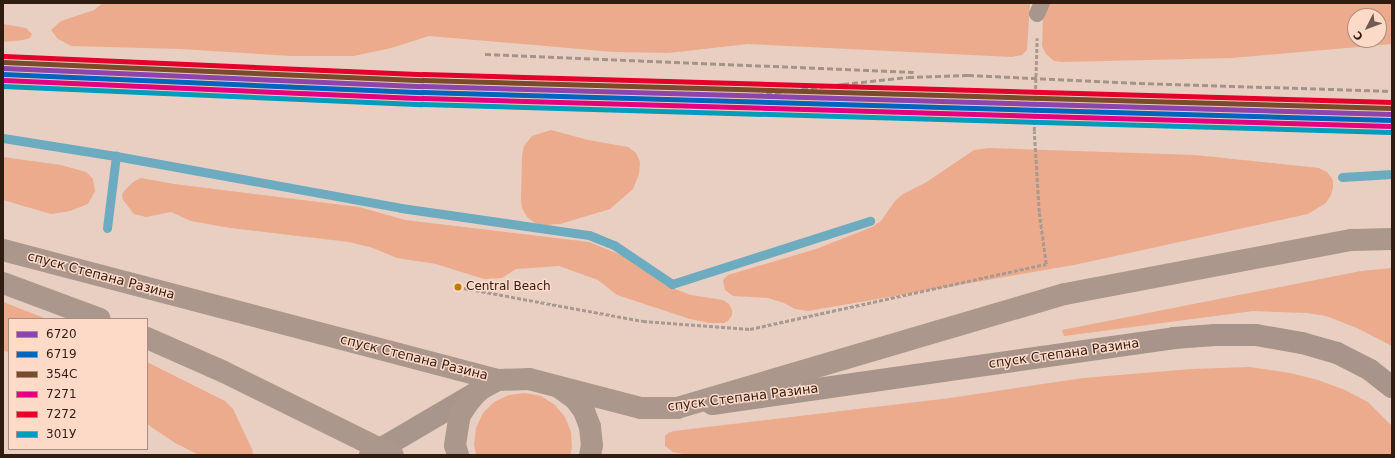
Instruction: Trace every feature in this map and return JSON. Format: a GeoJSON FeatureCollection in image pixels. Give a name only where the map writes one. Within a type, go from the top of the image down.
{"type":"FeatureCollection","features":[{"type":"Feature","properties":{"kind":"main road"},"geometry":{"type":"LineString","coordinates":[[677,408],[1065,294],[1352,240],[1392,239]]}},
{"type":"Feature","properties":{"kind":"main road","name":"спуск Степана Разина"},"geometry":{"type":"LineString","coordinates":[[3,250],[498,380],[529,379],[641,408],[677,408],[759,398],[1174,338],[1215,335],[1256,335],[1302,343],[1337,353],[1370,370],[1392,387]]}},
{"type":"Feature","properties":{"kind":"main road"},"geometry":{"type":"LineString","coordinates":[[3,283],[97,318]]}},
{"type":"Feature","properties":{"kind":"main road"},"geometry":{"type":"LineString","coordinates":[[148,338],[224,372],[380,453]]}},
{"type":"Feature","properties":{"kind":"main road"},"geometry":{"type":"LineString","coordinates":[[458,455],[455,446],[460,415],[479,390],[498,380]]}},
{"type":"Feature","properties":{"kind":"main road"},"geometry":{"type":"LineString","coordinates":[[555,385],[575,399],[584,411],[590,427],[592,445],[590,455]]}},
{"type":"Feature","properties":{"kind":"street"},"geometry":{"type":"LineString","coordinates":[[380,453],[479,390]]}},
{"type":"Feature","properties":{"kind":"path"},"geometry":{"type":"LineString","coordinates":[[458,287],[643,321],[750,329],[1046,264],[1039,212],[1034,131],[1040,8]]}},
{"type":"Feature","properties":{"kind":"shaded area"},"geometry":{"type":"Polygon","coordinates":[[[103,3],[1030,3],[1027,50],[1022,55],[1012,57],[748,44],[668,53],[614,52],[429,36],[391,48],[354,56],[291,56],[180,49],[71,46],[58,39],[51,30],[61,21],[94,10],[103,3]]]}},
{"type":"Feature","properties":{"kind":"shaded area"},"geometry":{"type":"Polygon","coordinates":[[[1050,3],[1392,3],[1392,44],[1387,44],[1387,8],[1347,8],[1347,48],[1232,58],[1062,62],[1054,61],[1046,54],[1042,46],[1043,19],[1050,3]]]}},
{"type":"Feature","properties":{"kind":"shaded area"},"geometry":{"type":"Polygon","coordinates":[[[3,24],[26,28],[32,34],[30,38],[23,40],[3,42],[3,24]]]}},
{"type":"Feature","properties":{"kind":"shaded area"},"geometry":{"type":"Polygon","coordinates":[[[551,130],[588,140],[628,147],[636,153],[640,162],[639,174],[633,189],[610,209],[560,224],[545,225],[535,223],[527,217],[522,208],[522,155],[524,146],[532,136],[551,130]]]}},
{"type":"Feature","properties":{"kind":"shaded area"},"geometry":{"type":"Polygon","coordinates":[[[989,148],[1195,155],[1319,168],[1327,172],[1333,180],[1333,188],[1326,203],[1308,214],[1074,265],[808,311],[795,309],[784,303],[768,298],[733,296],[725,290],[723,280],[728,275],[816,249],[872,227],[881,221],[895,201],[903,194],[925,183],[974,150],[989,148]]]}},
{"type":"Feature","properties":{"kind":"shaded area"},"geometry":{"type":"Polygon","coordinates":[[[3,157],[61,165],[86,172],[93,179],[95,191],[88,204],[70,211],[51,214],[3,200],[3,157]]]}},
{"type":"Feature","properties":{"kind":"shaded area"},"geometry":{"type":"Polygon","coordinates":[[[141,178],[174,184],[359,207],[405,220],[589,242],[621,255],[667,286],[691,295],[723,300],[729,304],[732,310],[732,315],[728,321],[724,323],[710,323],[690,319],[617,295],[598,280],[559,266],[516,269],[502,278],[484,279],[436,264],[397,258],[373,248],[349,242],[230,228],[191,221],[171,212],[146,217],[134,214],[123,200],[122,194],[133,182],[141,178]]]}},
{"type":"Feature","properties":{"kind":"shaded area"},"geometry":{"type":"Polygon","coordinates":[[[1392,268],[1392,346],[1357,328],[1326,316],[1307,313],[1253,311],[1064,336],[1062,330],[1361,271],[1392,268]]]}},
{"type":"Feature","properties":{"kind":"shaded area"},"geometry":{"type":"Polygon","coordinates":[[[3,302],[44,318],[8,318],[8,352],[3,351],[3,302]]]}},
{"type":"Feature","properties":{"kind":"shaded area"},"geometry":{"type":"Polygon","coordinates":[[[148,362],[225,401],[233,409],[252,449],[253,455],[199,455],[175,443],[148,425],[148,362]]]}},
{"type":"Feature","properties":{"kind":"shaded area"},"geometry":{"type":"Polygon","coordinates":[[[1250,367],[1290,373],[1318,380],[1345,390],[1368,402],[1392,426],[1392,455],[688,455],[673,452],[665,446],[665,436],[674,431],[950,398],[1083,378],[1191,369],[1250,367]]]}},
{"type":"Feature","properties":{"kind":"shaded area"},"geometry":{"type":"Polygon","coordinates":[[[525,393],[541,396],[555,405],[565,417],[571,432],[572,448],[570,455],[476,455],[474,444],[476,428],[483,413],[494,402],[509,395],[525,393]]]}},
{"type":"Feature","properties":{"kind":"waterway"},"geometry":{"type":"LineString","coordinates":[[3,138],[116,156],[401,208],[589,235],[614,245],[672,284],[870,221]]}},
{"type":"Feature","properties":{"kind":"waterway"},"geometry":{"type":"LineString","coordinates":[[107,228],[116,156]]}},
{"type":"Feature","properties":{"kind":"waterway"},"geometry":{"type":"LineString","coordinates":[[1342,177],[1392,174]]}},
{"type":"Feature","properties":{"kind":"railway"},"geometry":{"type":"LineString","coordinates":[[485,54],[914,72]]}},
{"type":"Feature","properties":{"kind":"railway"},"geometry":{"type":"LineString","coordinates":[[757,95],[908,77],[968,75],[1139,83],[1392,91]]}},
{"type":"Feature","properties":{"kind":"transit line","name":"7272"},"geometry":{"type":"LineString","coordinates":[[4,56],[423,74],[1392,102]]}},
{"type":"Feature","properties":{"kind":"transit line","name":"354С"},"geometry":{"type":"LineString","coordinates":[[3,62],[423,80],[1392,108]]}},
{"type":"Feature","properties":{"kind":"transit line","name":"6720"},"geometry":{"type":"LineString","coordinates":[[3,68],[423,86],[1392,114]]}},
{"type":"Feature","properties":{"kind":"transit line","name":"6719"},"geometry":{"type":"LineString","coordinates":[[3,74],[423,92],[1392,120]]}},
{"type":"Feature","properties":{"kind":"transit line","name":"7271"},"geometry":{"type":"LineString","coordinates":[[3,80],[423,98],[1392,126]]}},
{"type":"Feature","properties":{"kind":"transit line","name":"301У"},"geometry":{"type":"LineString","coordinates":[[3,86],[422,104],[1391,132]]}},
{"type":"Feature","properties":{"kind":"place","name":"Central Beach"},"geometry":{"type":"Point","coordinates":[458,287]}}]}
